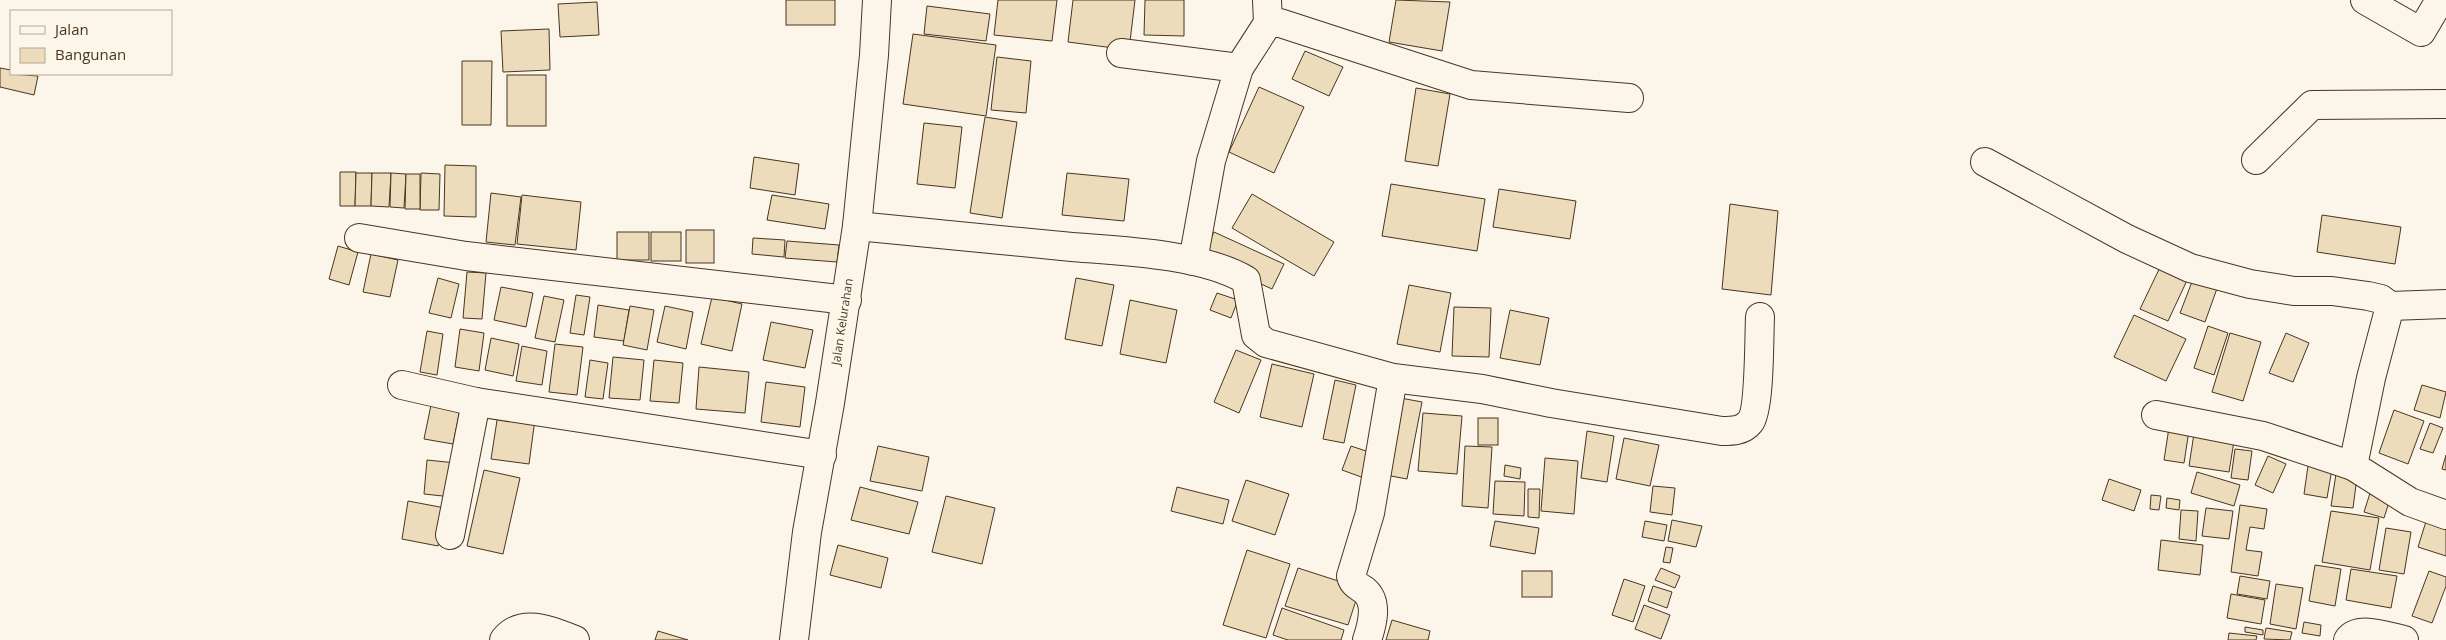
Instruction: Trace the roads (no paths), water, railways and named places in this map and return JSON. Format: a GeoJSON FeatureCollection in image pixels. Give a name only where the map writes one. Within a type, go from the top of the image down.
{"type":"FeatureCollection","features":[{"type":"Feature","properties":{"kind":"street","name":"Jalan Kelurahan"},"geometry":{"type":"LineString","coordinates":[[794,640],[807,532],[822,454],[857,226],[874,55],[877,0]]}},
{"type":"Feature","properties":{"kind":"street"},"geometry":{"type":"LineString","coordinates":[[2365,0],[2421,32],[2440,10]]}},
{"type":"Feature","properties":{"kind":"street"},"geometry":{"type":"LineString","coordinates":[[1192,262],[1211,161],[1239,68],[1267,11],[1280,23],[1471,85],[1629,98]]}},
{"type":"Feature","properties":{"kind":"street"},"geometry":{"type":"LineString","coordinates":[[1121,53],[1239,68]]}},
{"type":"Feature","properties":{"kind":"street"},"geometry":{"type":"LineString","coordinates":[[2256,160],[2312,105],[2446,104]]}},
{"type":"Feature","properties":{"kind":"street"},"geometry":{"type":"LineString","coordinates":[[1985,162],[2127,239],[2190,268],[2258,285],[2294,291],[2332,291],[2368,296],[2381,299],[2390,306],[2446,304]]}},
{"type":"Feature","properties":{"kind":"street"},"geometry":{"type":"LineString","coordinates":[[857,226],[1126,252],[1192,262],[1234,273],[1246,280],[1256,335],[1266,343],[1393,378],[1482,390],[1722,432],[1734,431],[1744,427],[1753,417],[1757,392],[1760,317]]}},
{"type":"Feature","properties":{"kind":"street"},"geometry":{"type":"LineString","coordinates":[[359,238],[466,256],[847,300]]}},
{"type":"Feature","properties":{"kind":"street"},"geometry":{"type":"LineString","coordinates":[[2353,466],[2371,378],[2390,306]]}},
{"type":"Feature","properties":{"kind":"street"},"geometry":{"type":"LineString","coordinates":[[1367,640],[1373,616],[1372,601],[1370,596],[1355,584],[1351,576],[1370,513],[1393,378]]}},
{"type":"Feature","properties":{"kind":"street"},"geometry":{"type":"LineString","coordinates":[[402,385],[476,402],[822,454]]}},
{"type":"Feature","properties":{"kind":"street"},"geometry":{"type":"LineString","coordinates":[[450,535],[476,402]]}},
{"type":"Feature","properties":{"kind":"street"},"geometry":{"type":"LineString","coordinates":[[2156,415],[2263,436],[2353,466],[2410,502],[2446,514]]}},
{"type":"Feature","properties":{"kind":"street"},"geometry":{"type":"LineString","coordinates":[[504,640],[510,632],[531,626],[575,640]]}},
{"type":"Feature","properties":{"kind":"street"},"geometry":{"type":"LineString","coordinates":[[2348,640],[2354,634],[2361,632],[2404,640]]}}]}
